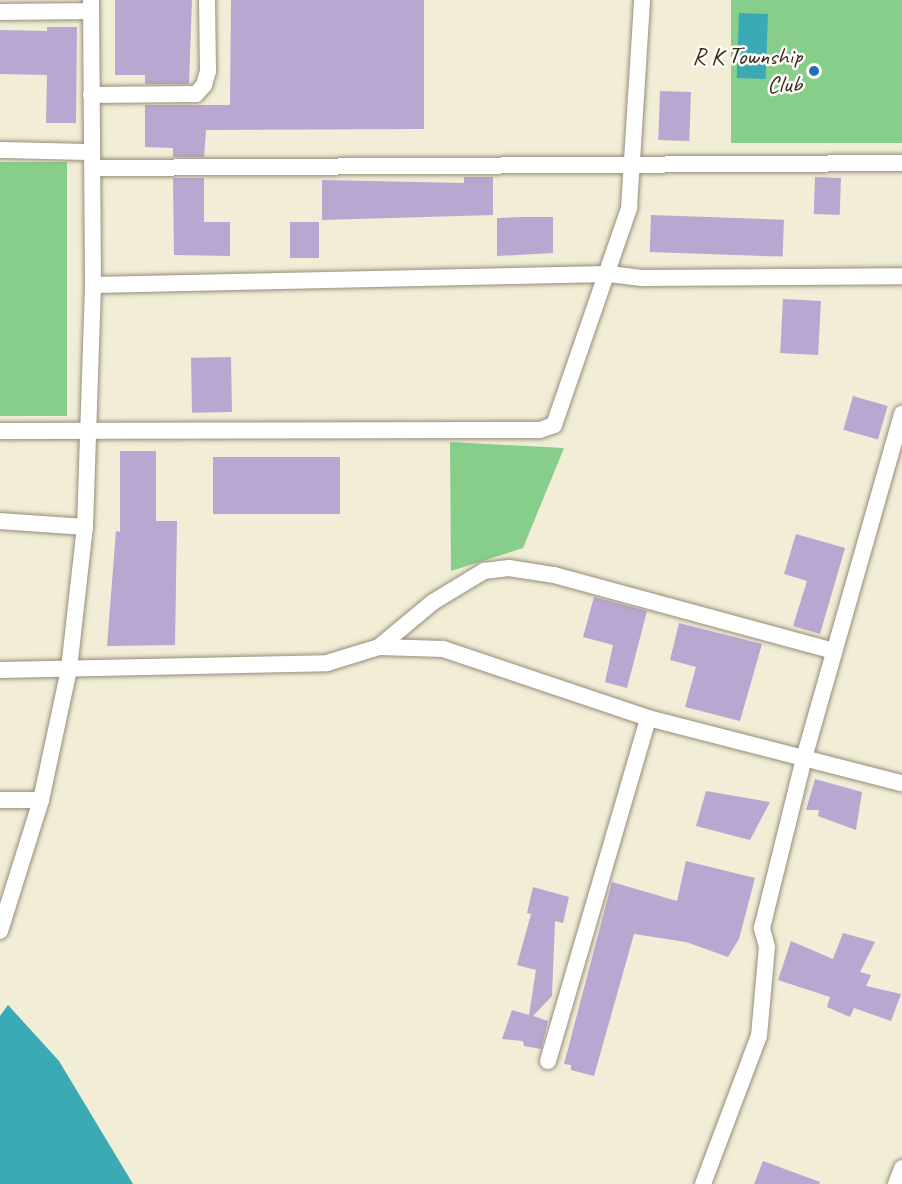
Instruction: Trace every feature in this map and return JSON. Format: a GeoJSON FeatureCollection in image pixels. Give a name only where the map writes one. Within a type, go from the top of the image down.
{"type":"FeatureCollection","features":[{"type":"Feature","properties":{"kind":"street"},"geometry":{"type":"LineString","coordinates":[[91,95],[195,94],[204,85],[208,71],[207,0]]}},
{"type":"Feature","properties":{"kind":"street"},"geometry":{"type":"LineString","coordinates":[[0,432],[90,430],[202,434],[540,430],[554,425],[609,274],[629,208],[642,0]]}},
{"type":"Feature","properties":{"kind":"street"},"geometry":{"type":"LineString","coordinates":[[0,12],[91,6],[93,285],[85,527],[69,669],[41,800],[2,924]]}},
{"type":"Feature","properties":{"kind":"street"},"geometry":{"type":"LineString","coordinates":[[0,150],[92,160],[633,164],[902,163]]}},
{"type":"Feature","properties":{"kind":"street"},"geometry":{"type":"LineString","coordinates":[[93,285],[609,274],[642,278],[902,276]]}},
{"type":"Feature","properties":{"kind":"street"},"geometry":{"type":"LineString","coordinates":[[704,1184],[759,1036],[767,947],[762,928],[804,758],[902,414]]}},
{"type":"Feature","properties":{"kind":"street"},"geometry":{"type":"LineString","coordinates":[[0,521],[85,527]]}},
{"type":"Feature","properties":{"kind":"street"},"geometry":{"type":"LineString","coordinates":[[379,646],[433,602],[484,571],[509,568],[554,575],[834,651]]}},
{"type":"Feature","properties":{"kind":"street"},"geometry":{"type":"LineString","coordinates":[[0,670],[327,663],[379,646],[443,649],[648,718],[902,783]]}},
{"type":"Feature","properties":{"kind":"street"},"geometry":{"type":"LineString","coordinates":[[548,1061],[648,718]]}},
{"type":"Feature","properties":{"kind":"street"},"geometry":{"type":"LineString","coordinates":[[0,800],[41,800]]}},
{"type":"Feature","properties":{"kind":"street"},"geometry":{"type":"LineString","coordinates":[[896,1184],[902,1168]]}},
{"type":"Feature","properties":{"kind":"green space","name":"R K Township Club"},"geometry":{"type":"Polygon","coordinates":[[[731,0],[902,0],[902,143],[731,143],[731,0]]]}},
{"type":"Feature","properties":{"kind":"green space"},"geometry":{"type":"Polygon","coordinates":[[[0,162],[67,162],[67,416],[0,416],[0,162]]]}},
{"type":"Feature","properties":{"kind":"green space"},"geometry":{"type":"Polygon","coordinates":[[[450,442],[564,448],[523,548],[451,571],[450,442]]]}},
{"type":"Feature","properties":{"kind":"water"},"geometry":{"type":"Polygon","coordinates":[[[739,13],[768,14],[766,79],[737,78],[739,13]]]}},
{"type":"Feature","properties":{"kind":"water"},"geometry":{"type":"Polygon","coordinates":[[[8,1005],[59,1061],[133,1184],[0,1184],[0,1016],[8,1005]]]}},
{"type":"Feature","properties":{"kind":"building"},"geometry":{"type":"Polygon","coordinates":[[[115,0],[192,0],[189,84],[145,84],[145,75],[115,75],[115,0]]]}},
{"type":"Feature","properties":{"kind":"building"},"geometry":{"type":"Polygon","coordinates":[[[231,0],[424,0],[424,129],[206,130],[204,157],[173,157],[173,148],[145,147],[145,105],[230,105],[231,0]]]}},
{"type":"Feature","properties":{"kind":"building"},"geometry":{"type":"Polygon","coordinates":[[[47,27],[77,27],[76,123],[46,123],[47,75],[0,74],[0,30],[47,31],[47,27]]]}},
{"type":"Feature","properties":{"kind":"building"},"geometry":{"type":"Polygon","coordinates":[[[660,91],[691,92],[689,141],[658,140],[660,91]]]}},
{"type":"Feature","properties":{"kind":"building"},"geometry":{"type":"Polygon","coordinates":[[[464,177],[493,177],[493,215],[322,220],[322,180],[464,183],[464,177]]]}},
{"type":"Feature","properties":{"kind":"building"},"geometry":{"type":"Polygon","coordinates":[[[815,177],[841,178],[840,215],[814,214],[815,177]]]}},
{"type":"Feature","properties":{"kind":"building"},"geometry":{"type":"Polygon","coordinates":[[[173,178],[204,178],[204,222],[230,222],[230,256],[174,255],[173,178]]]}},
{"type":"Feature","properties":{"kind":"building"},"geometry":{"type":"Polygon","coordinates":[[[651,215],[784,220],[783,257],[650,252],[651,215]]]}},
{"type":"Feature","properties":{"kind":"building"},"geometry":{"type":"Polygon","coordinates":[[[553,217],[553,253],[497,256],[497,218],[553,217]]]}},
{"type":"Feature","properties":{"kind":"building"},"geometry":{"type":"Polygon","coordinates":[[[290,222],[319,222],[319,258],[290,258],[290,222]]]}},
{"type":"Feature","properties":{"kind":"building"},"geometry":{"type":"Polygon","coordinates":[[[783,299],[821,301],[818,355],[780,353],[783,299]]]}},
{"type":"Feature","properties":{"kind":"building"},"geometry":{"type":"Polygon","coordinates":[[[231,357],[232,412],[192,413],[191,358],[231,357]]]}},
{"type":"Feature","properties":{"kind":"building"},"geometry":{"type":"Polygon","coordinates":[[[853,396],[888,406],[878,440],[843,430],[853,396]]]}},
{"type":"Feature","properties":{"kind":"building"},"geometry":{"type":"Polygon","coordinates":[[[120,451],[156,451],[156,521],[177,521],[175,645],[107,646],[116,531],[120,532],[120,451]]]}},
{"type":"Feature","properties":{"kind":"building"},"geometry":{"type":"Polygon","coordinates":[[[213,457],[340,457],[340,514],[213,514],[213,457]]]}},
{"type":"Feature","properties":{"kind":"building"},"geometry":{"type":"Polygon","coordinates":[[[796,534],[845,548],[820,634],[793,626],[807,581],[784,574],[796,534]]]}},
{"type":"Feature","properties":{"kind":"building"},"geometry":{"type":"Polygon","coordinates":[[[594,597],[647,611],[627,688],[605,682],[613,645],[583,637],[594,597]]]}},
{"type":"Feature","properties":{"kind":"building"},"geometry":{"type":"Polygon","coordinates":[[[679,623],[762,644],[740,721],[685,707],[696,667],[670,660],[679,623]]]}},
{"type":"Feature","properties":{"kind":"building"},"geometry":{"type":"Polygon","coordinates":[[[815,779],[862,792],[856,830],[818,816],[819,810],[806,810],[815,779]]]}},
{"type":"Feature","properties":{"kind":"building"},"geometry":{"type":"Polygon","coordinates":[[[706,791],[770,802],[750,840],[696,826],[706,791]]]}},
{"type":"Feature","properties":{"kind":"building"},"geometry":{"type":"Polygon","coordinates":[[[686,861],[755,878],[739,939],[728,957],[686,942],[634,934],[594,1076],[571,1070],[571,1065],[564,1064],[612,882],[677,901],[686,861]]]}},
{"type":"Feature","properties":{"kind":"building"},"geometry":{"type":"Polygon","coordinates":[[[533,887],[569,897],[563,923],[555,921],[552,996],[533,1016],[548,1021],[541,1049],[524,1046],[523,1041],[502,1039],[512,1010],[529,1015],[536,970],[517,965],[531,914],[527,913],[533,887]]]}},
{"type":"Feature","properties":{"kind":"building"},"geometry":{"type":"Polygon","coordinates":[[[843,933],[875,942],[860,972],[871,975],[866,986],[901,994],[891,1021],[854,1008],[850,1017],[827,1007],[830,997],[778,980],[791,941],[833,959],[843,933]]]}},
{"type":"Feature","properties":{"kind":"building"},"geometry":{"type":"Polygon","coordinates":[[[763,1161],[820,1182],[819,1184],[754,1184],[763,1161]]]}},
{"type":"Feature","properties":{"kind":"place","name":"R K Township Club"},"geometry":{"type":"Point","coordinates":[814,71]}}]}
